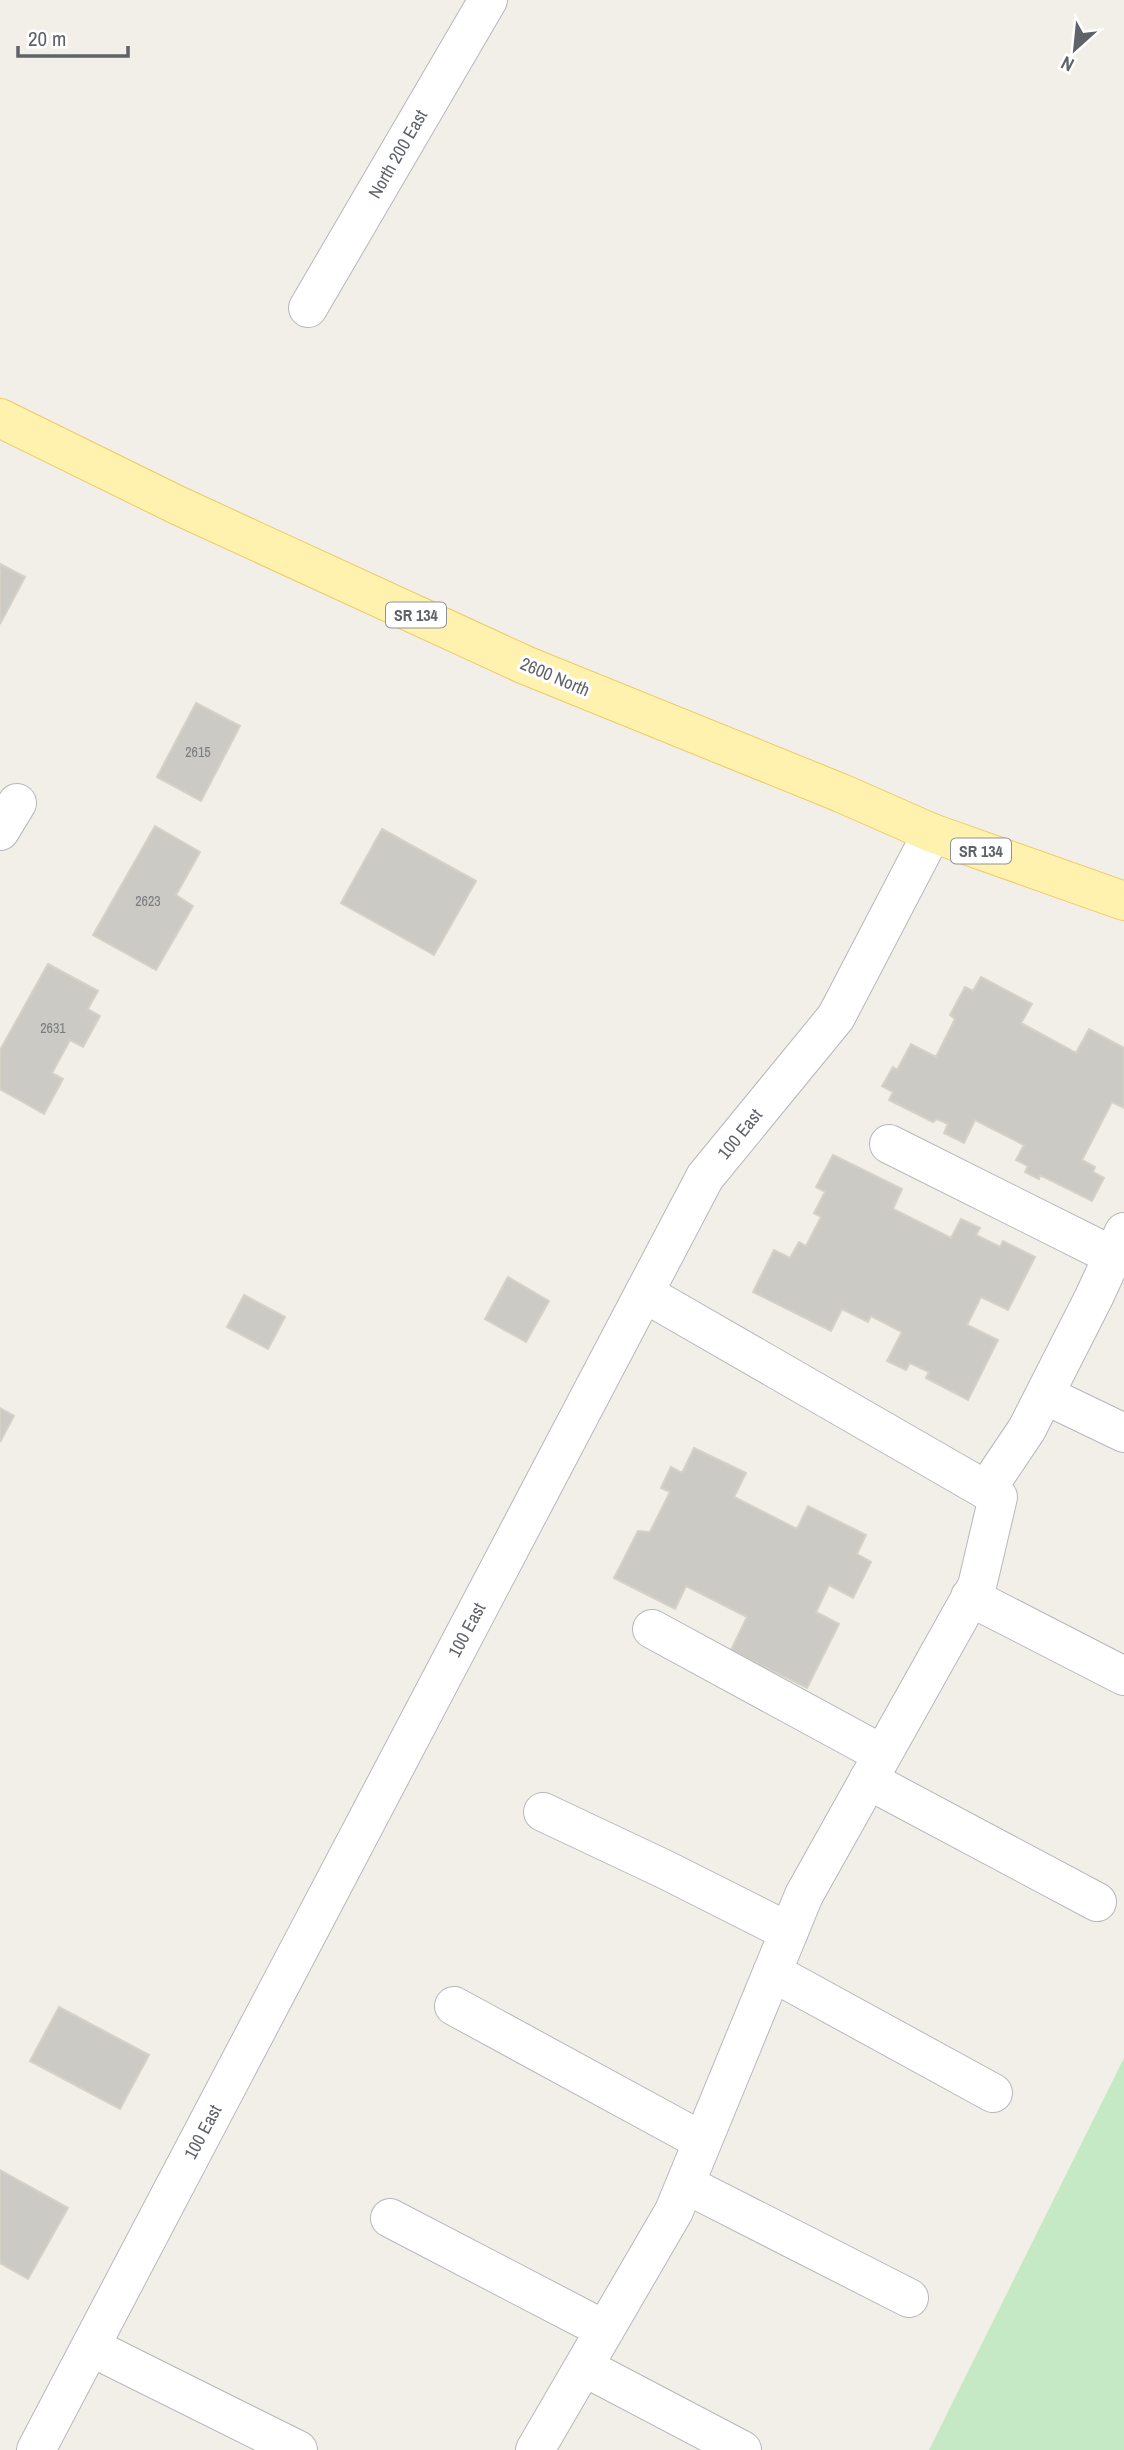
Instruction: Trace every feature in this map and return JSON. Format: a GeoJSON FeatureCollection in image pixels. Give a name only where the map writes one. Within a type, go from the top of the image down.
{"type":"FeatureCollection","features":[{"type":"Feature","properties":{"kind":"main road","name":"2600 North"},"geometry":{"type":"LineString","coordinates":[[0,418],[177,505],[525,665],[841,793],[932,834],[1124,901]]}},
{"type":"Feature","properties":{"kind":"street","name":"North 200 East"},"geometry":{"type":"LineString","coordinates":[[308,308],[488,0]]}},
{"type":"Feature","properties":{"kind":"street","name":"100 East"},"geometry":{"type":"LineString","coordinates":[[36,2450],[705,1177],[836,1017],[932,834]]}},
{"type":"Feature","properties":{"kind":"street"},"geometry":{"type":"LineString","coordinates":[[889,1144],[1118,1244],[1027,1429],[986,1490]]}},
{"type":"Feature","properties":{"kind":"street"},"geometry":{"type":"LineString","coordinates":[[535,2450],[674,2211],[804,1895],[977,1586],[998,1497],[644,1293]]}},
{"type":"Feature","properties":{"kind":"street"},"geometry":{"type":"LineString","coordinates":[[1045,1395],[1124,1433]]}},
{"type":"Feature","properties":{"kind":"street"},"geometry":{"type":"LineString","coordinates":[[970,1597],[1124,1675]]}},
{"type":"Feature","properties":{"kind":"street"},"geometry":{"type":"LineString","coordinates":[[652,1629],[1097,1902]]}},
{"type":"Feature","properties":{"kind":"street"},"geometry":{"type":"LineString","coordinates":[[543,1812],[789,1932]]}},
{"type":"Feature","properties":{"kind":"street"},"geometry":{"type":"LineString","coordinates":[[772,1972],[993,2093]]}},
{"type":"Feature","properties":{"kind":"street"},"geometry":{"type":"LineString","coordinates":[[454,2006],[702,2141]]}},
{"type":"Feature","properties":{"kind":"street"},"geometry":{"type":"LineString","coordinates":[[685,2184],[909,2298]]}},
{"type":"Feature","properties":{"kind":"street"},"geometry":{"type":"LineString","coordinates":[[390,2218],[605,2330]]}},
{"type":"Feature","properties":{"kind":"street"},"geometry":{"type":"LineString","coordinates":[[91,2347],[298,2450]]}},
{"type":"Feature","properties":{"kind":"street"},"geometry":{"type":"LineString","coordinates":[[584,2367],[742,2450]]}},
{"type":"Feature","properties":{"kind":"green space"},"geometry":{"type":"Polygon","coordinates":[[[1124,2058],[1124,2450],[929,2450],[1124,2058]]]}},
{"type":"Feature","properties":{"kind":"building"},"geometry":{"type":"Polygon","coordinates":[[[0,564],[25,577],[0,624],[0,564]]]}},
{"type":"Feature","properties":{"kind":"building"},"geometry":{"type":"Polygon","coordinates":[[[196,703],[240,726],[201,801],[157,777],[196,703]]]}},
{"type":"Feature","properties":{"kind":"building"},"geometry":{"type":"Polygon","coordinates":[[[155,826],[200,852],[176,895],[193,906],[156,970],[93,935],[155,826]]]}},
{"type":"Feature","properties":{"kind":"building"},"geometry":{"type":"Polygon","coordinates":[[[382,829],[476,881],[434,955],[341,903],[382,829]]]}},
{"type":"Feature","properties":{"kind":"building"},"geometry":{"type":"Polygon","coordinates":[[[48,964],[98,991],[88,1009],[100,1016],[83,1047],[70,1040],[52,1073],[63,1079],[44,1114],[0,1089],[0,1050],[48,964]]]}},
{"type":"Feature","properties":{"kind":"building"},"geometry":{"type":"Polygon","coordinates":[[[981,977],[1032,1004],[1021,1023],[1076,1053],[1089,1029],[1124,1048],[1124,1108],[1112,1102],[1082,1160],[1095,1167],[1093,1172],[1104,1178],[1092,1201],[1040,1175],[1039,1179],[1025,1172],[1028,1166],[1016,1160],[1024,1145],[975,1120],[964,1143],[944,1133],[948,1124],[937,1119],[933,1122],[889,1100],[893,1092],[882,1086],[893,1067],[897,1070],[911,1044],[936,1057],[955,1019],[950,1015],[965,987],[973,991],[981,977]]]}},
{"type":"Feature","properties":{"kind":"building"},"geometry":{"type":"Polygon","coordinates":[[[833,1155],[902,1189],[893,1209],[951,1238],[961,1219],[980,1228],[976,1235],[1000,1247],[1003,1241],[1035,1257],[1008,1310],[981,1297],[967,1325],[998,1340],[968,1400],[926,1378],[929,1372],[910,1363],[906,1370],[887,1361],[902,1332],[871,1316],[868,1322],[842,1309],[831,1331],[753,1292],[774,1250],[790,1258],[799,1242],[806,1246],[821,1217],[814,1213],[825,1192],[816,1187],[833,1155]]]}},
{"type":"Feature","properties":{"kind":"building"},"geometry":{"type":"Polygon","coordinates":[[[508,1277],[549,1301],[526,1342],[485,1319],[508,1277]]]}},
{"type":"Feature","properties":{"kind":"building"},"geometry":{"type":"Polygon","coordinates":[[[244,1295],[285,1317],[268,1349],[227,1327],[244,1295]]]}},
{"type":"Feature","properties":{"kind":"building"},"geometry":{"type":"Polygon","coordinates":[[[0,1408],[14,1416],[0,1442],[0,1408]]]}},
{"type":"Feature","properties":{"kind":"building"},"geometry":{"type":"Polygon","coordinates":[[[694,1448],[746,1473],[734,1497],[797,1529],[808,1506],[866,1535],[857,1554],[871,1562],[853,1598],[829,1585],[816,1612],[839,1624],[807,1688],[731,1650],[747,1617],[686,1586],[675,1609],[614,1578],[638,1531],[650,1532],[670,1492],[661,1488],[671,1467],[682,1473],[694,1448]]]}},
{"type":"Feature","properties":{"kind":"building"},"geometry":{"type":"Polygon","coordinates":[[[59,2007],[149,2055],[120,2109],[30,2061],[59,2007]]]}},
{"type":"Feature","properties":{"kind":"building"},"geometry":{"type":"Polygon","coordinates":[[[0,2170],[68,2208],[28,2279],[0,2263],[0,2170]]]}}]}
